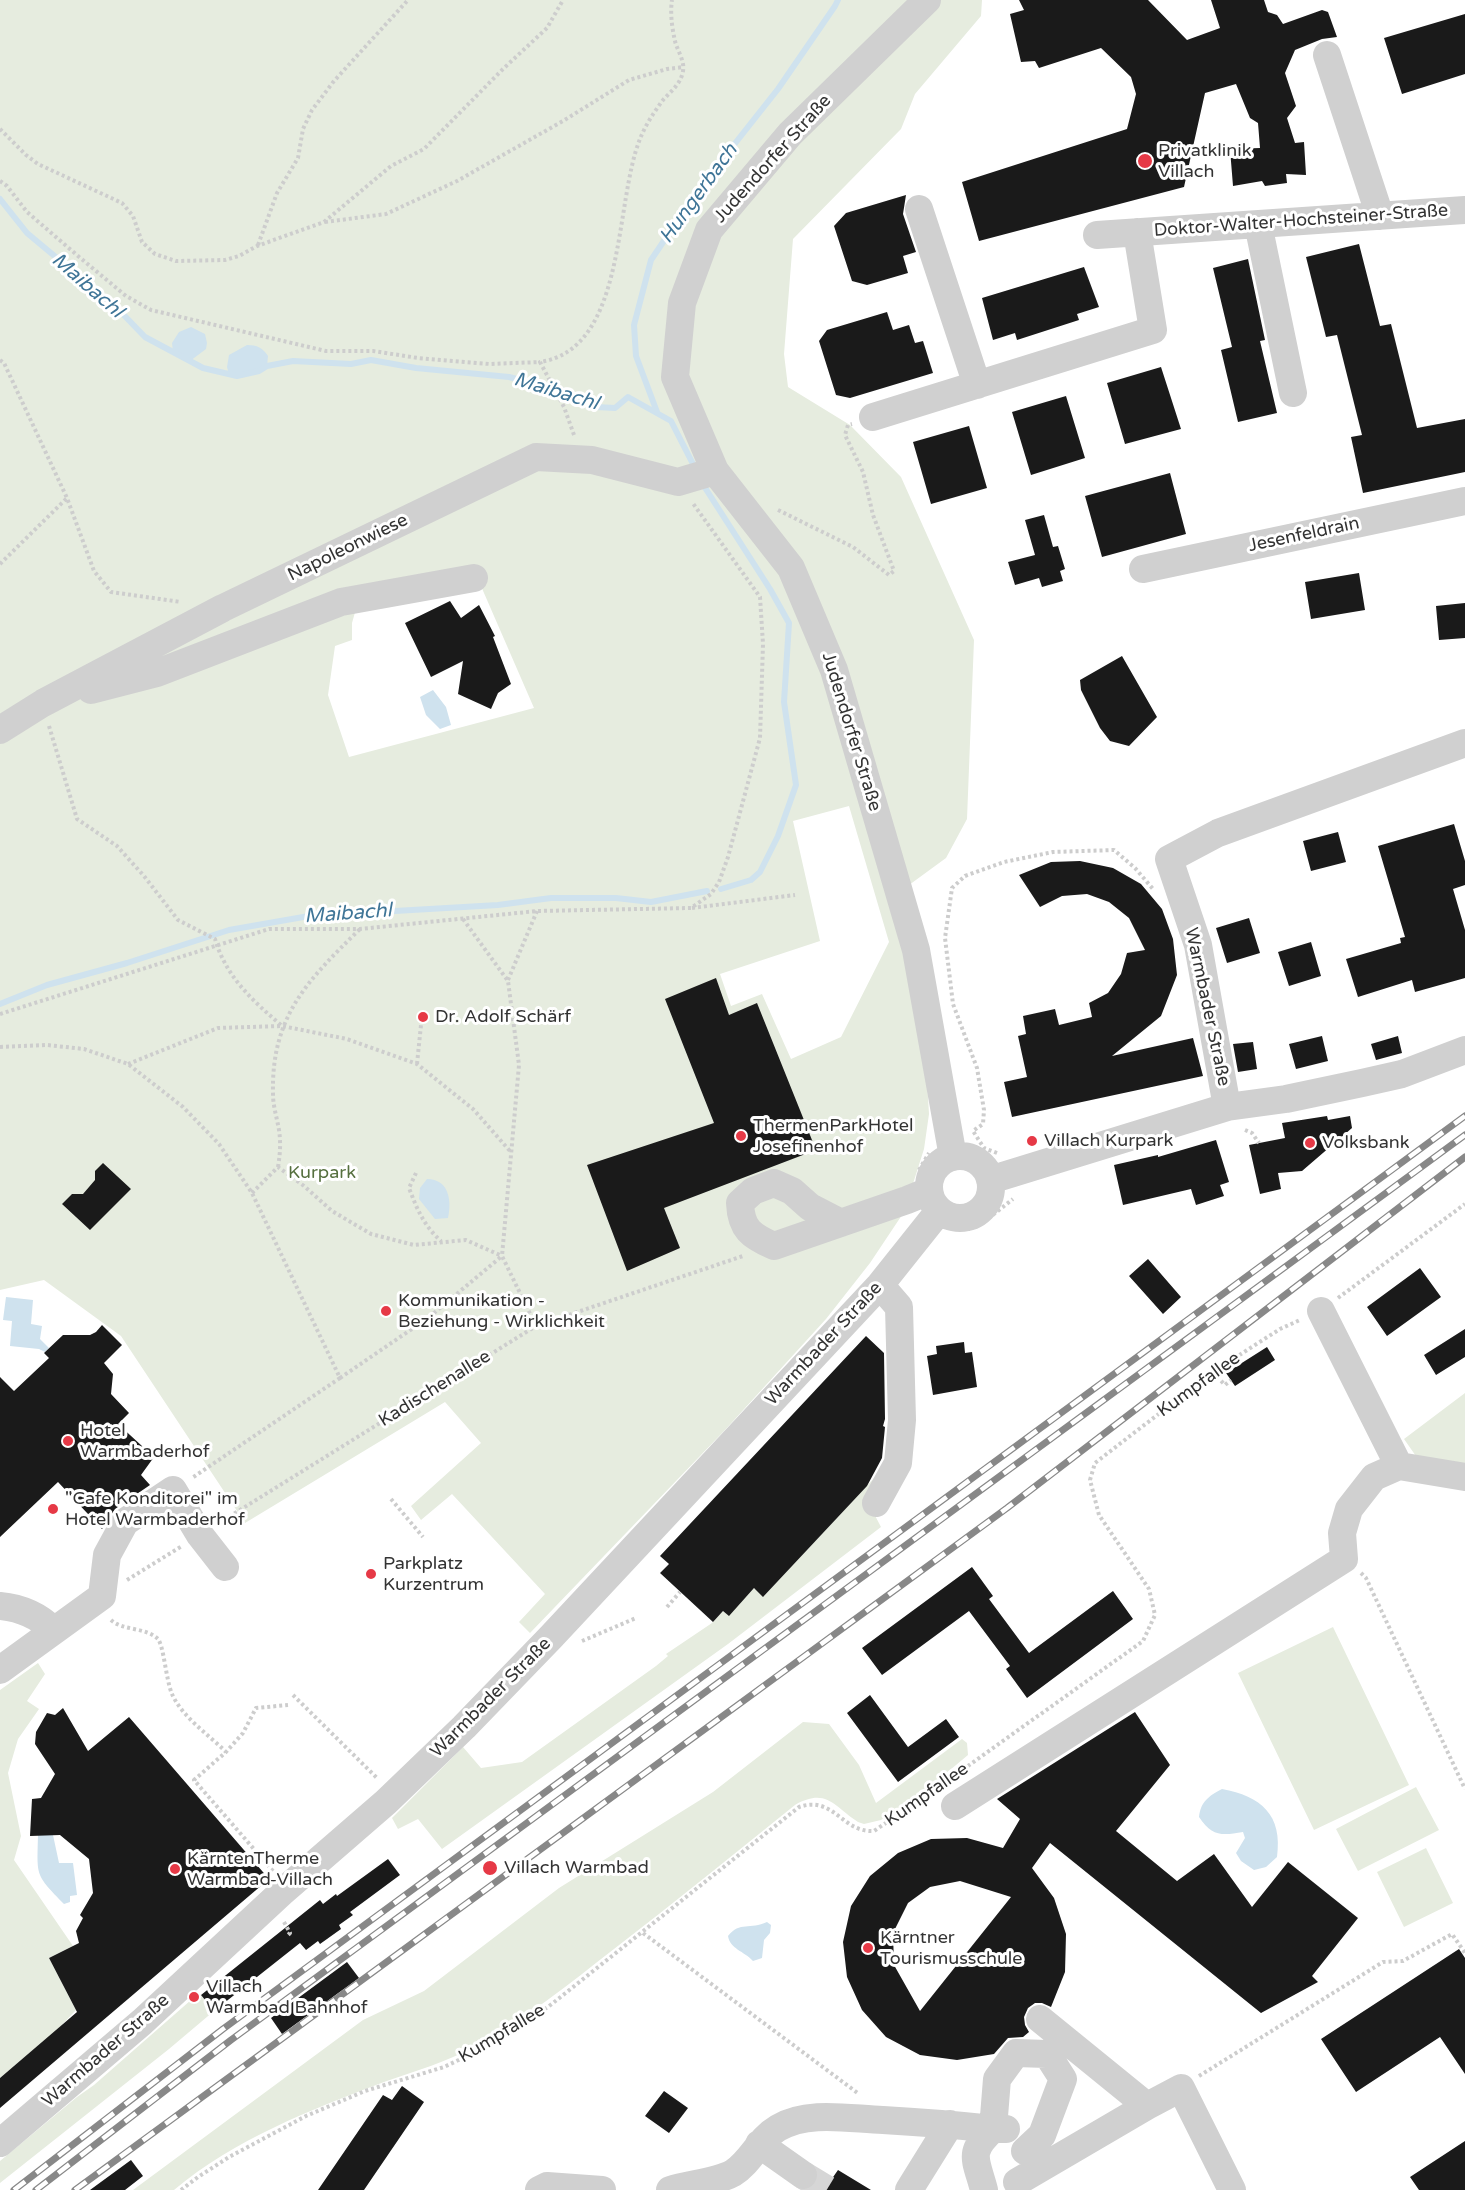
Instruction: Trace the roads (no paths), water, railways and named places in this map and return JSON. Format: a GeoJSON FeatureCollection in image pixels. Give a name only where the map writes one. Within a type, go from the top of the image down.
{"type":"FeatureCollection","features":[{"type":"Feature","properties":{"kind":"street","name":"Judendorfer Straße"},"geometry":{"type":"LineString","coordinates":[[927,0],[790,134],[709,230],[682,303],[675,377],[697,477],[791,568],[834,670],[916,950],[953,1157]]}},
{"type":"Feature","properties":{"kind":"street"},"geometry":{"type":"LineString","coordinates":[[1327,55],[1380,216]]}},
{"type":"Feature","properties":{"kind":"street"},"geometry":{"type":"LineString","coordinates":[[919,209],[977,385]]}},
{"type":"Feature","properties":{"kind":"street","name":"Doktor-Walter-Hochsteiner-Straße"},"geometry":{"type":"LineString","coordinates":[[1097,235],[1465,210]]}},
{"type":"Feature","properties":{"kind":"street"},"geometry":{"type":"LineString","coordinates":[[1258,224],[1293,393]]}},
{"type":"Feature","properties":{"kind":"street","name":"Doktor-Walter-Hochsteiner-Straße"},"geometry":{"type":"LineString","coordinates":[[873,417],[1153,330],[1137,232]]}},
{"type":"Feature","properties":{"kind":"street","name":"Napoleonwiese"},"geometry":{"type":"LineString","coordinates":[[0,730],[43,703],[223,608],[536,457],[592,459],[697,477]]}},
{"type":"Feature","properties":{"kind":"street","name":"Jesenfeldrain"},"geometry":{"type":"LineString","coordinates":[[1143,568],[1465,501]]}},
{"type":"Feature","properties":{"kind":"street"},"geometry":{"type":"LineString","coordinates":[[43,703],[157,673],[341,602],[474,578]]}},
{"type":"Feature","properties":{"kind":"street","name":"Warmbader Straße"},"geometry":{"type":"LineString","coordinates":[[1227,1107],[1198,945],[1168,859],[1218,833],[1465,743]]}},
{"type":"Feature","properties":{"kind":"street","name":"Warmbader Straße"},"geometry":{"type":"LineString","coordinates":[[990,1180],[1227,1107],[1286,1099],[1402,1074],[1465,1050]]}},
{"type":"Feature","properties":{"kind":"street"},"geometry":{"type":"LineString","coordinates":[[841,1223],[810,1208],[792,1191],[774,1183],[753,1191],[741,1203],[741,1219],[755,1238],[774,1246],[841,1223],[932,1209],[947,1216],[967,1218],[984,1208],[989,1199],[990,1180],[980,1164],[963,1156],[953,1157]]}},
{"type":"Feature","properties":{"kind":"street","name":"Warmbader Straße"},"geometry":{"type":"LineString","coordinates":[[0,2143],[142,2022],[281,1893],[386,1802],[551,1637],[880,1285],[932,1209],[932,1173],[945,1160],[953,1157]]}},
{"type":"Feature","properties":{"kind":"street"},"geometry":{"type":"LineString","coordinates":[[876,1503],[898,1463],[902,1419],[899,1308],[880,1285]]}},
{"type":"Feature","properties":{"kind":"street"},"geometry":{"type":"LineString","coordinates":[[1321,1311],[1399,1466]]}},
{"type":"Feature","properties":{"kind":"street"},"geometry":{"type":"LineString","coordinates":[[948,1790],[1344,1558],[1342,1533],[1349,1509],[1374,1477],[1399,1466],[1465,1477]]}},
{"type":"Feature","properties":{"kind":"street"},"geometry":{"type":"LineString","coordinates":[[0,1670],[102,1596],[106,1555],[125,1522],[173,1490],[200,1535],[225,1567]]}},
{"type":"Feature","properties":{"kind":"street"},"geometry":{"type":"LineString","coordinates":[[0,1606],[18,1608],[35,1615],[53,1630]]}},
{"type":"Feature","properties":{"kind":"street"},"geometry":{"type":"LineString","coordinates":[[1040,2019],[1147,2106]]}},
{"type":"Feature","properties":{"kind":"street"},"geometry":{"type":"LineString","coordinates":[[984,2190],[975,2153],[980,2141],[993,2129],[997,2079],[1016,2053],[1047,2054],[1063,2079],[1042,2135],[1025,2151],[1015,2186]]}},
{"type":"Feature","properties":{"kind":"street"},"geometry":{"type":"LineString","coordinates":[[1015,2186],[1181,2088],[1232,2190]]}},
{"type":"Feature","properties":{"kind":"street"},"geometry":{"type":"LineString","coordinates":[[670,2190],[699,2182],[717,2180],[739,2182],[759,2144],[778,2128],[799,2120],[822,2117],[1012,2129],[1025,2151]]}},
{"type":"Feature","properties":{"kind":"street"},"geometry":{"type":"LineString","coordinates":[[909,2190],[950,2124]]}},
{"type":"Feature","properties":{"kind":"street"},"geometry":{"type":"LineString","coordinates":[[759,2144],[803,2175]]}},
{"type":"Feature","properties":{"kind":"street"},"geometry":{"type":"LineString","coordinates":[[539,2190],[546,2186],[602,2190]]}},
{"type":"Feature","properties":{"kind":"water"},"geometry":{"type":"Polygon","coordinates":[[[191,327],[205,334],[207,343],[206,349],[190,361],[173,352],[172,343],[179,332],[191,327]]]}},
{"type":"Feature","properties":{"kind":"water"},"geometry":{"type":"Polygon","coordinates":[[[247,345],[257,346],[264,351],[268,356],[267,366],[249,374],[229,374],[227,367],[229,355],[247,345]]]}},
{"type":"Feature","properties":{"kind":"water"},"geometry":{"type":"Polygon","coordinates":[[[433,690],[446,707],[451,725],[440,729],[426,715],[420,697],[433,690]]]}},
{"type":"Feature","properties":{"kind":"water"},"geometry":{"type":"Polygon","coordinates":[[[427,1179],[440,1183],[447,1192],[450,1205],[448,1218],[435,1219],[419,1199],[420,1188],[427,1179]]]}},
{"type":"Feature","properties":{"kind":"water"},"geometry":{"type":"Polygon","coordinates":[[[6,1297],[33,1300],[31,1324],[42,1326],[40,1339],[49,1348],[45,1352],[39,1349],[10,1346],[12,1321],[3,1320],[6,1297]]]}},
{"type":"Feature","properties":{"kind":"water"},"geometry":{"type":"Polygon","coordinates":[[[1222,1789],[1248,1797],[1266,1810],[1273,1819],[1278,1842],[1277,1857],[1266,1867],[1254,1870],[1241,1861],[1236,1853],[1245,1838],[1243,1832],[1218,1833],[1208,1828],[1199,1817],[1206,1800],[1222,1789]]]}},
{"type":"Feature","properties":{"kind":"water"},"geometry":{"type":"Polygon","coordinates":[[[38,1835],[53,1835],[59,1863],[73,1863],[77,1895],[70,1896],[70,1902],[64,1904],[40,1874],[38,1835]]]}},
{"type":"Feature","properties":{"kind":"water"},"geometry":{"type":"Polygon","coordinates":[[[767,1922],[771,1925],[770,1933],[764,1940],[762,1958],[753,1961],[731,1944],[728,1936],[732,1931],[767,1922]]]}},
{"type":"Feature","properties":{"kind":"waterway","name":"Hungerbach"},"geometry":{"type":"LineString","coordinates":[[657,412],[636,356],[634,325],[651,260],[699,189],[778,89],[838,0]]}},
{"type":"Feature","properties":{"kind":"waterway","name":"Maibachl"},"geometry":{"type":"LineString","coordinates":[[0,199],[27,233],[118,309],[145,337],[203,368],[237,376],[259,371],[267,366],[293,361],[351,364],[371,360],[416,368],[509,377],[564,391],[581,397],[596,407],[615,408],[628,397],[671,421],[695,468]]}},
{"type":"Feature","properties":{"kind":"waterway","name":"Maibachl"},"geometry":{"type":"LineString","coordinates":[[702,483],[770,589],[789,623],[784,702],[796,785],[778,836],[760,872],[751,880],[721,889]]}},
{"type":"Feature","properties":{"kind":"waterway","name":"Maibachl"},"geometry":{"type":"LineString","coordinates":[[0,1004],[47,985],[127,963],[229,930],[309,916],[498,905],[551,898],[616,898],[651,902],[707,891]]}},
{"type":"Feature","properties":{"kind":"tunnel"},"geometry":{"type":"LineString","coordinates":[[803,2175],[828,2190]]}},
{"type":"Feature","properties":{"kind":"railway"},"geometry":{"type":"LineString","coordinates":[[14,2190],[223,2029],[1465,1116]]}},
{"type":"Feature","properties":{"kind":"railway"},"geometry":{"type":"LineString","coordinates":[[36,2190],[231,2040],[1465,1135]]}},
{"type":"Feature","properties":{"kind":"railway"},"geometry":{"type":"LineString","coordinates":[[75,2190],[1007,1508],[1465,1157]]}},
{"type":"Feature","properties":{"kind":"place","name":"Privatklinik Villach"},"geometry":{"type":"Point","coordinates":[1145,161]}},
{"type":"Feature","properties":{"kind":"place","name":"Dr. Adolf Schärf"},"geometry":{"type":"Point","coordinates":[423,1017]}},
{"type":"Feature","properties":{"kind":"place","name":"ThermenParkHotel Josefinenhof"},"geometry":{"type":"Point","coordinates":[741,1136]}},
{"type":"Feature","properties":{"kind":"place","name":"Villach Kurpark"},"geometry":{"type":"Point","coordinates":[1032,1141]}},
{"type":"Feature","properties":{"kind":"place","name":"Volksbank"},"geometry":{"type":"Point","coordinates":[1310,1143]}},
{"type":"Feature","properties":{"kind":"place","name":"Kommunikation - Beziehung - Wirklichkeit"},"geometry":{"type":"Point","coordinates":[386,1311]}},
{"type":"Feature","properties":{"kind":"place","name":"Hotel Warmbaderhof"},"geometry":{"type":"Point","coordinates":[68,1441]}},
{"type":"Feature","properties":{"kind":"place","name":"\"Cafe Konditorei\" im Hotel Warmbaderhof"},"geometry":{"type":"Point","coordinates":[53,1509]}},
{"type":"Feature","properties":{"kind":"place","name":"Parkplatz Kurzentrum"},"geometry":{"type":"Point","coordinates":[371,1574]}},
{"type":"Feature","properties":{"kind":"place","name":"Villach Warmbad"},"geometry":{"type":"Point","coordinates":[490,1868]}},
{"type":"Feature","properties":{"kind":"place","name":"KärntenTherme Warmbad-Villach"},"geometry":{"type":"Point","coordinates":[175,1869]}},
{"type":"Feature","properties":{"kind":"place","name":"Kärntner Tourismusschule"},"geometry":{"type":"Point","coordinates":[868,1948]}},
{"type":"Feature","properties":{"kind":"place","name":"Villach Warmbad Bahnhof"},"geometry":{"type":"Point","coordinates":[194,1997]}},
{"type":"Feature","properties":{"kind":"park label","name":"Kurpark"},"geometry":{"type":"Point","coordinates":[322,1173]}}]}
